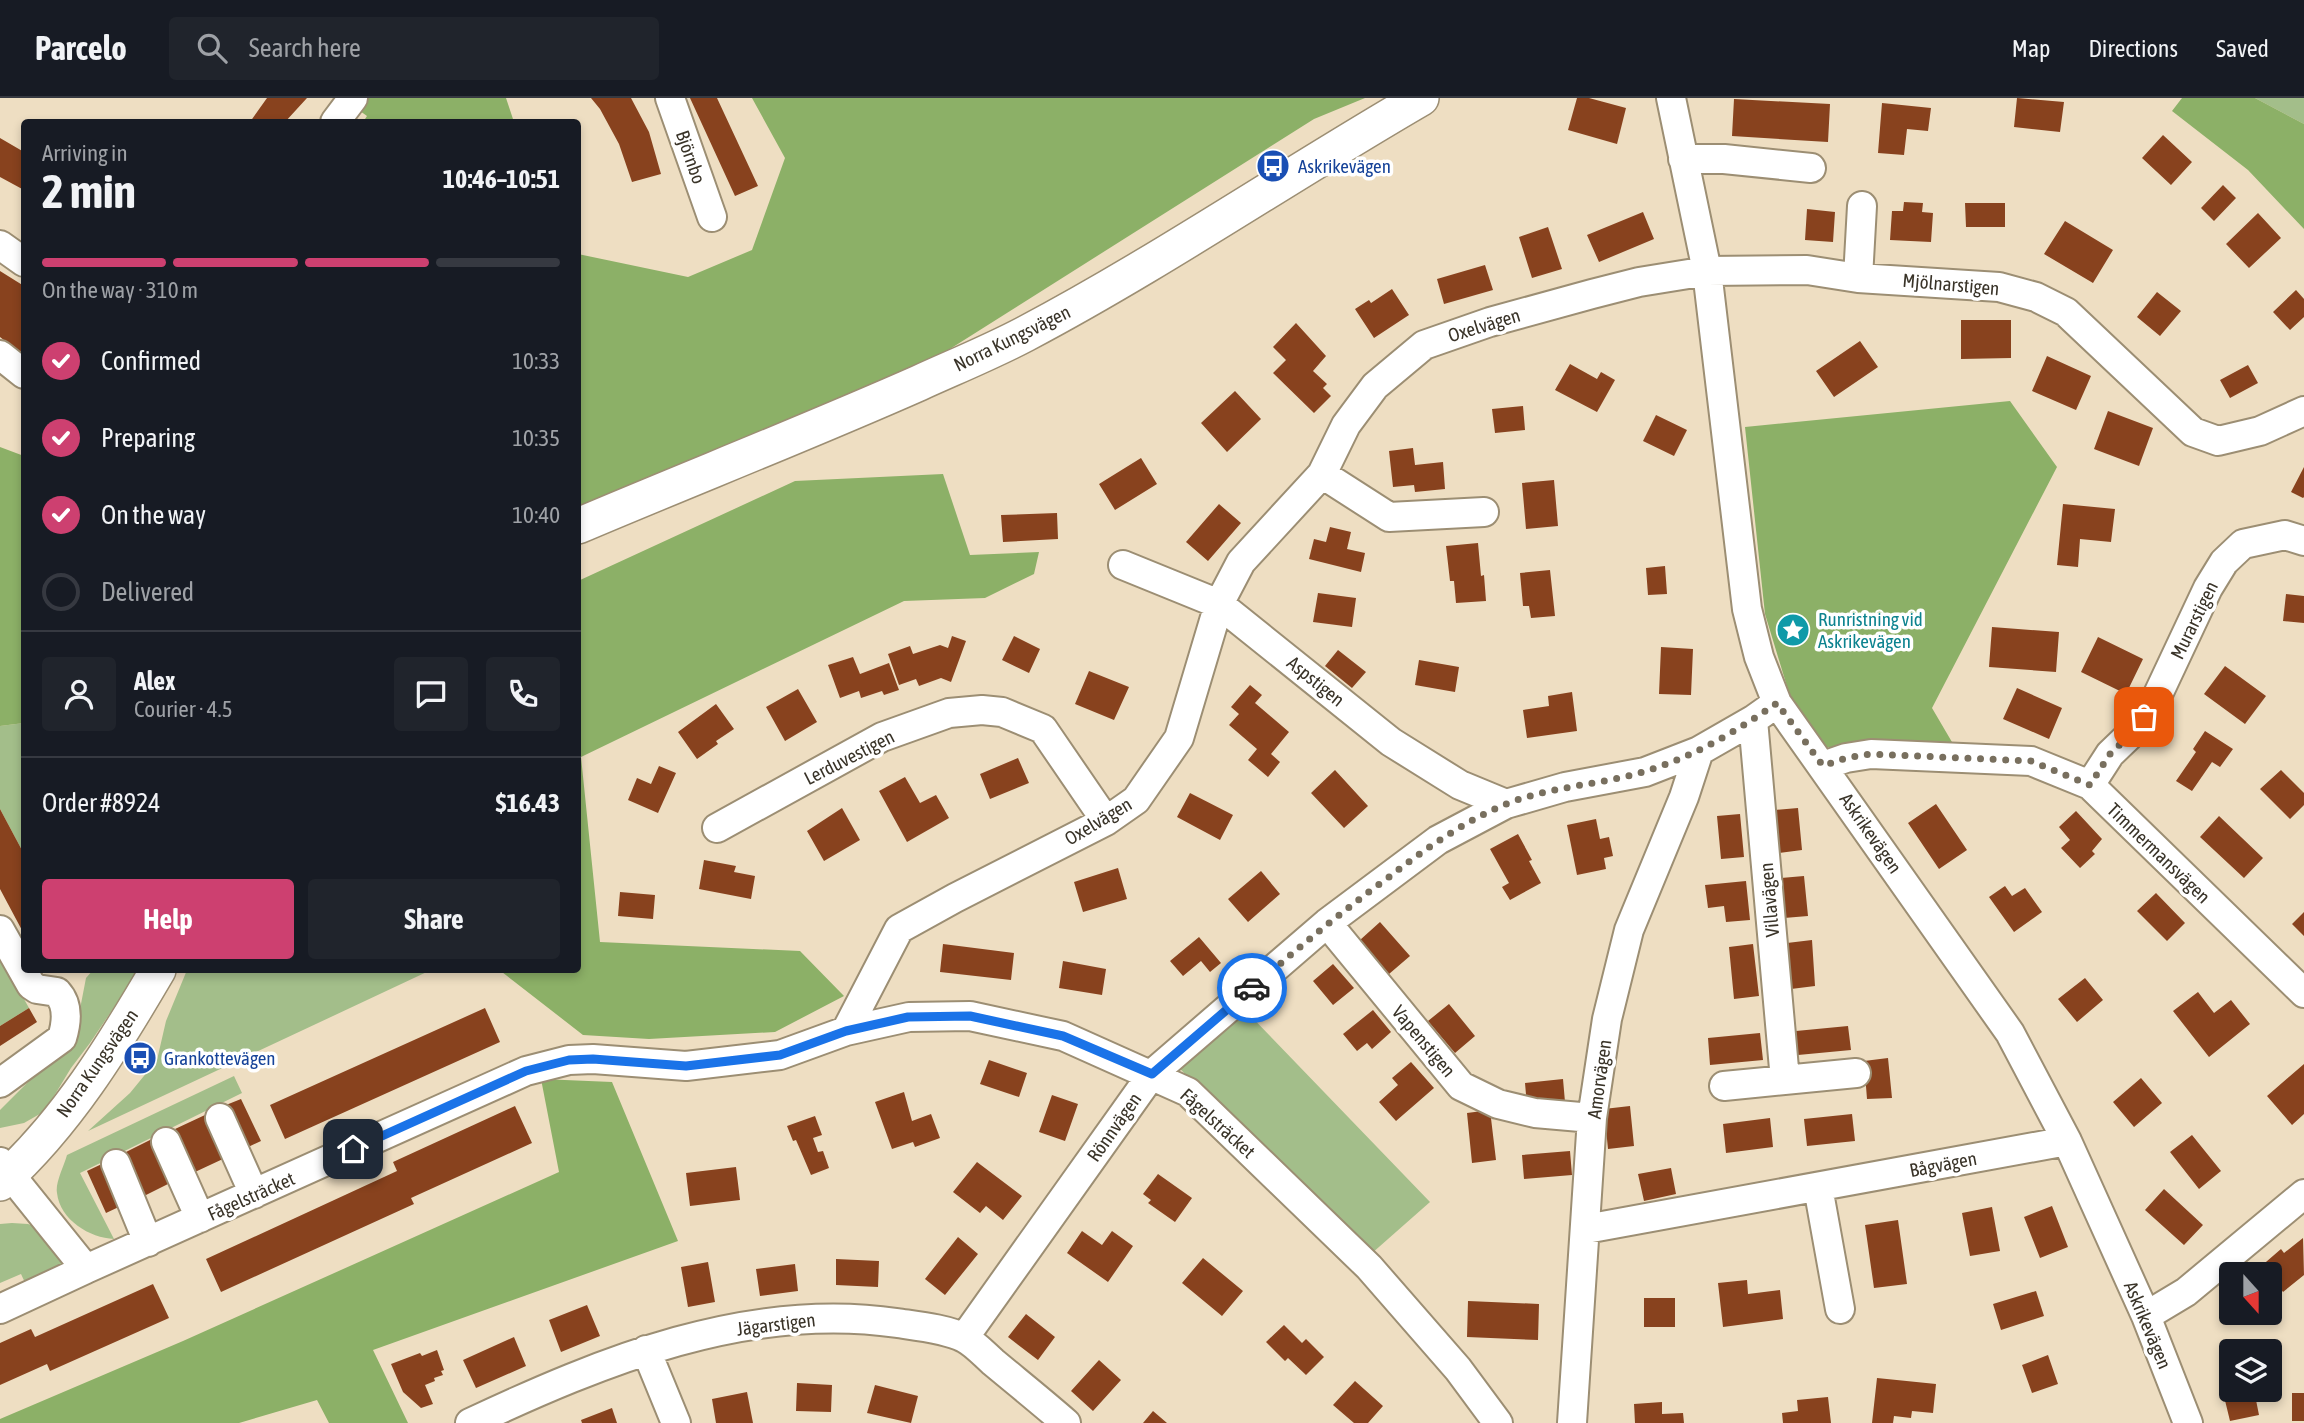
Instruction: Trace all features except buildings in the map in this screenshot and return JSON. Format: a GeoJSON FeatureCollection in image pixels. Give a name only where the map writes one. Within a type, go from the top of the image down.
{"type":"FeatureCollection","features":[{"type":"Feature","properties":{"kind":"main road","name":"Norra Kungsvägen"},"geometry":{"type":"LineString","coordinates":[[581,525],[843,417],[1022,335],[1187,242],[1420,98]]}},
{"type":"Feature","properties":{"kind":"main road","name":"Norra Kungsvägen"},"geometry":{"type":"LineString","coordinates":[[3,1173],[90,1079],[112,1048],[156,973]]}},
{"type":"Feature","properties":{"kind":"street"},"geometry":{"type":"LineString","coordinates":[[337,119],[354,98]]}},
{"type":"Feature","properties":{"kind":"street","name":"Björnbo"},"geometry":{"type":"LineString","coordinates":[[670,98],[712,217]]}},
{"type":"Feature","properties":{"kind":"street","name":"Askrikevägen"},"geometry":{"type":"LineString","coordinates":[[1671,98],[1707,271],[1747,609],[1759,657],[1777,703],[2010,1033],[2067,1141],[2146,1316],[2188,1423]]}},
{"type":"Feature","properties":{"kind":"street"},"geometry":{"type":"LineString","coordinates":[[1683,159],[1724,159],[1811,168]]}},
{"type":"Feature","properties":{"kind":"street"},"geometry":{"type":"LineString","coordinates":[[1858,278],[1862,205]]}},
{"type":"Feature","properties":{"kind":"street"},"geometry":{"type":"LineString","coordinates":[[0,245],[21,260]]}},
{"type":"Feature","properties":{"kind":"street","name":"Mjölnarstigen"},"geometry":{"type":"LineString","coordinates":[[1707,271],[1731,273],[1807,270],[1858,278],[1999,286],[2036,297],[2066,312],[2193,432],[2218,441],[2260,431],[2304,411]]}},
{"type":"Feature","properties":{"kind":"street","name":"Oxelvägen"},"geometry":{"type":"LineString","coordinates":[[846,1031],[899,929],[1106,821],[1136,800],[1179,738],[1219,604],[1241,562],[1322,474],[1346,425],[1376,386],[1424,345],[1490,322],[1650,280],[1707,271]]}},
{"type":"Feature","properties":{"kind":"street"},"geometry":{"type":"LineString","coordinates":[[0,355],[21,372]]}},
{"type":"Feature","properties":{"kind":"street"},"geometry":{"type":"LineString","coordinates":[[1322,474],[1389,517],[1484,512]]}},
{"type":"Feature","properties":{"kind":"street","name":"Murarstigen"},"geometry":{"type":"LineString","coordinates":[[2090,785],[2110,754],[2135,730],[2153,705],[2208,588],[2224,562],[2244,544],[2286,535],[2304,541]]}},
{"type":"Feature","properties":{"kind":"street","name":"Aspstigen"},"geometry":{"type":"LineString","coordinates":[[1122,565],[1219,604],[1391,742],[1460,785],[1506,804]]}},
{"type":"Feature","properties":{"kind":"street","name":"Rönnvägen"},"geometry":{"type":"LineString","coordinates":[[964,1338],[1152,1074],[1327,923],[1438,840],[1506,804],[1565,787],[1645,772],[1699,751],[1777,703]]}},
{"type":"Feature","properties":{"kind":"street","name":"Lerduvestigen"},"geometry":{"type":"LineString","coordinates":[[717,828],[882,737],[949,713],[982,710],[1002,712],[1043,729],[1106,821]]}},
{"type":"Feature","properties":{"kind":"street","name":"Villavägen"},"geometry":{"type":"LineString","coordinates":[[1753,720],[1785,1080]]}},
{"type":"Feature","properties":{"kind":"street","name":"Amorvägen"},"geometry":{"type":"LineString","coordinates":[[1572,1423],[1592,1118],[1607,1019],[1629,930],[1684,797],[1699,751]]}},
{"type":"Feature","properties":{"kind":"street","name":"Timmermansvägen"},"geometry":{"type":"LineString","coordinates":[[1823,766],[1846,758],[1871,754],[2031,761],[2090,785],[2304,993]]}},
{"type":"Feature","properties":{"kind":"street","name":"Vapenstigen"},"geometry":{"type":"LineString","coordinates":[[1327,923],[1461,1086],[1510,1107],[1535,1113],[1592,1118]]}},
{"type":"Feature","properties":{"kind":"street"},"geometry":{"type":"LineString","coordinates":[[0,930],[21,967]]}},
{"type":"Feature","properties":{"kind":"street"},"geometry":{"type":"LineString","coordinates":[[0,1083],[62,1038],[66,1013],[62,997],[57,992],[37,989],[31,985],[24,973]]}},
{"type":"Feature","properties":{"kind":"street","name":"Fågelsträcket"},"geometry":{"type":"LineString","coordinates":[[0,1309],[526,1071],[569,1060],[593,1059],[686,1066],[780,1055],[846,1031],[908,1017],[970,1016],[1063,1036],[1188,1092],[1369,1267],[1458,1369],[1498,1423]]}},
{"type":"Feature","properties":{"kind":"street"},"geometry":{"type":"LineString","coordinates":[[1724,1086],[1856,1073]]}},
{"type":"Feature","properties":{"kind":"street"},"geometry":{"type":"LineString","coordinates":[[219,1118],[254,1194]]}},
{"type":"Feature","properties":{"kind":"street","name":"Bågvägen"},"geometry":{"type":"LineString","coordinates":[[1586,1229],[2067,1141]]}},
{"type":"Feature","properties":{"kind":"street"},"geometry":{"type":"LineString","coordinates":[[166,1142],[200,1219]]}},
{"type":"Feature","properties":{"kind":"street"},"geometry":{"type":"LineString","coordinates":[[116,1164],[148,1242]]}},
{"type":"Feature","properties":{"kind":"street"},"geometry":{"type":"LineString","coordinates":[[3,1173],[86,1269]]}},
{"type":"Feature","properties":{"kind":"street"},"geometry":{"type":"LineString","coordinates":[[1818,1187],[1840,1309]]}},
{"type":"Feature","properties":{"kind":"street"},"geometry":{"type":"LineString","coordinates":[[2146,1316],[2186,1292],[2304,1194]]}},
{"type":"Feature","properties":{"kind":"street","name":"Jägarstigen"},"geometry":{"type":"LineString","coordinates":[[470,1423],[548,1386],[646,1350],[757,1323],[845,1317],[923,1326],[964,1338],[1066,1423]]}},
{"type":"Feature","properties":{"kind":"street"},"geometry":{"type":"LineString","coordinates":[[646,1350],[676,1423]]}},
{"type":"Feature","properties":{"kind":"green space"},"geometry":{"type":"Polygon","coordinates":[[[361,98],[506,98],[513,119],[365,119],[367,116],[353,106],[361,98]]]}},
{"type":"Feature","properties":{"kind":"green space"},"geometry":{"type":"Polygon","coordinates":[[[752,98],[1365,98],[1314,119],[896,383],[581,511],[581,255],[688,277],[752,250],[785,158],[752,98]]]}},
{"type":"Feature","properties":{"kind":"green space"},"geometry":{"type":"Polygon","coordinates":[[[2182,98],[2255,98],[2304,124],[2304,229],[2248,170],[2172,111],[2182,98]]]}},
{"type":"Feature","properties":{"kind":"green space"},"geometry":{"type":"Polygon","coordinates":[[[2255,98],[2304,98],[2304,124],[2255,98]]]}},
{"type":"Feature","properties":{"kind":"green space"},"geometry":{"type":"Polygon","coordinates":[[[2010,401],[2057,467],[1932,708],[1959,754],[1824,747],[1792,703],[1765,614],[1745,427],[2010,401]]]}},
{"type":"Feature","properties":{"kind":"green space"},"geometry":{"type":"Polygon","coordinates":[[[0,447],[21,455],[21,723],[0,726],[0,447]]]}},
{"type":"Feature","properties":{"kind":"green space"},"geometry":{"type":"Polygon","coordinates":[[[943,474],[970,555],[1039,552],[1034,574],[985,598],[904,601],[581,757],[581,580],[795,481],[943,474]]]}},
{"type":"Feature","properties":{"kind":"green space"},"geometry":{"type":"Polygon","coordinates":[[[21,723],[21,848],[0,809],[0,726],[21,723]]]}},
{"type":"Feature","properties":{"kind":"green space"},"geometry":{"type":"Polygon","coordinates":[[[581,757],[600,942],[800,951],[844,996],[775,1032],[649,1039],[583,1035],[503,973],[581,973],[581,757]]]}},
{"type":"Feature","properties":{"kind":"green space"},"geometry":{"type":"Polygon","coordinates":[[[0,956],[29,1008],[0,1026],[0,956]]]}},
{"type":"Feature","properties":{"kind":"green space"},"geometry":{"type":"Polygon","coordinates":[[[90,973],[137,973],[71,1068],[45,1111],[24,1123],[0,1128],[0,1110],[75,1035],[86,978],[90,973]]]}},
{"type":"Feature","properties":{"kind":"green space"},"geometry":{"type":"Polygon","coordinates":[[[186,973],[425,973],[88,1131],[130,1093],[157,1060],[166,1021],[186,973]]]}},
{"type":"Feature","properties":{"kind":"green space"},"geometry":{"type":"Polygon","coordinates":[[[1242,1007],[1430,1202],[1371,1254],[1179,1068],[1242,1007]]]}},
{"type":"Feature","properties":{"kind":"green space"},"geometry":{"type":"Polygon","coordinates":[[[234,1076],[242,1093],[80,1173],[114,1239],[86,1231],[70,1219],[59,1203],[57,1189],[67,1155],[234,1076]]]}},
{"type":"Feature","properties":{"kind":"green space"},"geometry":{"type":"Polygon","coordinates":[[[541,1079],[612,1082],[678,1241],[373,1350],[408,1423],[329,1423],[317,1400],[239,1423],[0,1423],[0,1419],[183,1341],[559,1172],[541,1079]]]}},
{"type":"Feature","properties":{"kind":"green space"},"geometry":{"type":"Polygon","coordinates":[[[0,1224],[28,1224],[41,1229],[62,1260],[61,1275],[28,1289],[21,1274],[0,1283],[0,1224]]]}},
{"type":"Feature","properties":{"kind":"way so far"},"geometry":{"type":"LineString","coordinates":[[1252,988],[1327,923],[1438,840],[1506,804],[1565,787],[1645,772],[1699,751],[1777,703],[1823,766],[1846,758],[1871,754],[2031,761],[2090,785],[2110,754],[2135,730],[2144,717]]}},
{"type":"Feature","properties":{"kind":"place","name":"Askrikevägen"},"geometry":{"type":"Point","coordinates":[1273,166]}},
{"type":"Feature","properties":{"kind":"place","name":"Runristning vid Askrikevägen"},"geometry":{"type":"Point","coordinates":[1793,630]}},
{"type":"Feature","properties":{"kind":"place","name":"Grankottevägen"},"geometry":{"type":"Point","coordinates":[140,1058]}},
{"type":"Feature","properties":{"kind":"route"},"geometry":{"type":"LineString","coordinates":[[353,1149],[526,1071],[569,1060],[593,1059],[686,1066],[780,1055],[846,1031],[908,1017],[970,1016],[1063,1036],[1152,1074],[1252,988]]}}]}
